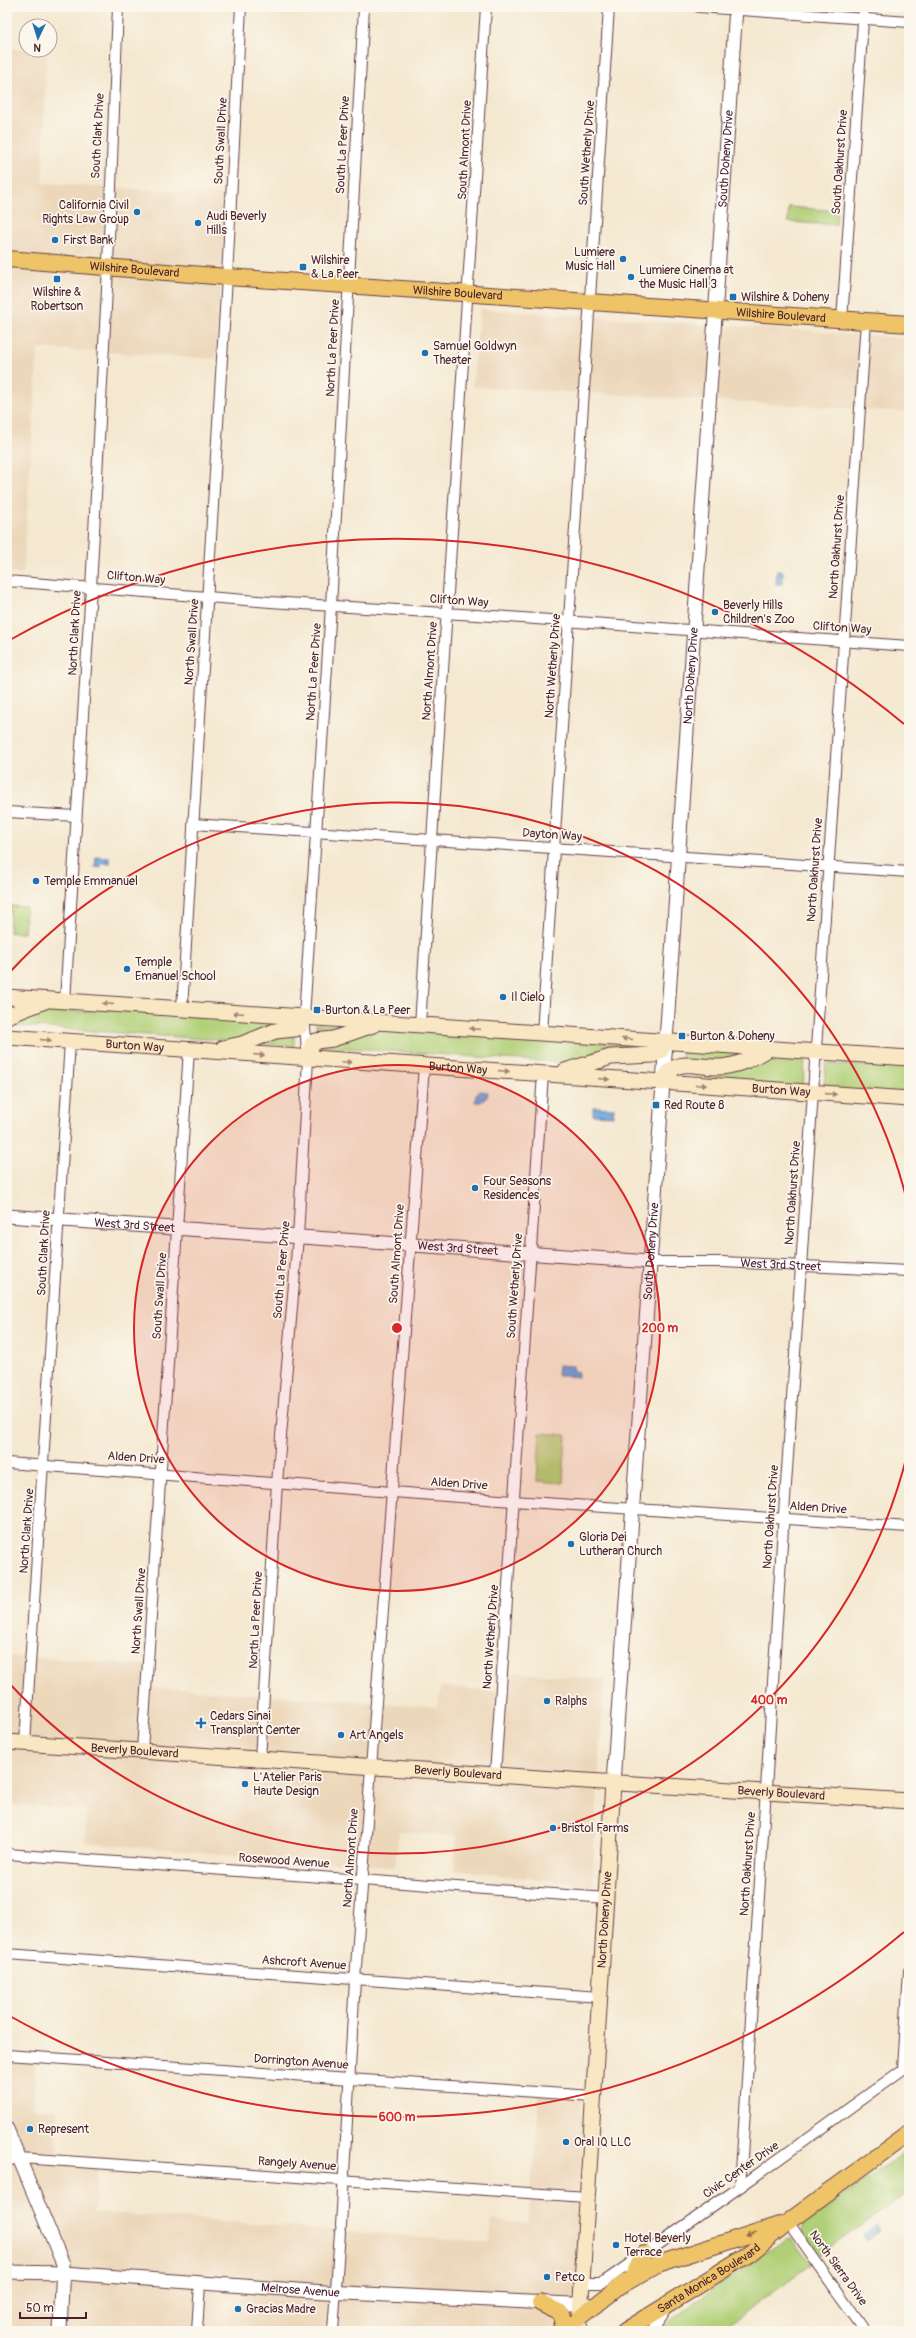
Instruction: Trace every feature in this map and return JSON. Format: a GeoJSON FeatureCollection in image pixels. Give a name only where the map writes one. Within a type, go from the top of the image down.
{"type":"FeatureCollection","features":[{"type":"Feature","properties":{"kind":"main road","name":"Wilshire Boulevard"},"geometry":{"type":"LineString","coordinates":[[7,259],[227,277],[909,324]]}},
{"type":"Feature","properties":{"kind":"main road"},"geometry":{"type":"LineString","coordinates":[[7,997],[909,1058]]}},
{"type":"Feature","properties":{"kind":"main road"},"geometry":{"type":"LineString","coordinates":[[7,1016],[48,1000]]}},
{"type":"Feature","properties":{"kind":"main road"},"geometry":{"type":"LineString","coordinates":[[210,1051],[242,1044],[275,1031],[295,1029],[300,1027],[304,1017]]}},
{"type":"Feature","properties":{"kind":"main road"},"geometry":{"type":"LineString","coordinates":[[308,1059],[312,1044],[316,1041],[333,1039],[362,1027],[384,1022]]}},
{"type":"Feature","properties":{"kind":"main road","name":"Burton Way"},"geometry":{"type":"LineString","coordinates":[[7,1037],[308,1059],[909,1099]]}},
{"type":"Feature","properties":{"kind":"main road"},"geometry":{"type":"LineString","coordinates":[[547,1074],[586,1066],[611,1057],[653,1055],[660,1051],[666,1042]]}},
{"type":"Feature","properties":{"kind":"main road"},"geometry":{"type":"LineString","coordinates":[[662,1083],[668,1072],[676,1066],[730,1066],[745,1061],[769,1048]]}},
{"type":"Feature","properties":{"kind":"main road","name":"Beverly Boulevard"},"geometry":{"type":"LineString","coordinates":[[7,1742],[614,1783],[909,1801]]}},
{"type":"Feature","properties":{"kind":"main road","name":"North Doheny Drive"},"geometry":{"type":"LineString","coordinates":[[583,2314],[582,2283],[586,2198],[614,1783]]}},
{"type":"Feature","properties":{"kind":"main road","name":"Santa Monica Boulevard"},"geometry":{"type":"LineString","coordinates":[[625,2331],[749,2254],[788,2222],[909,2133]]}},
{"type":"Feature","properties":{"kind":"main road","name":"Santa Monica Boulevard"},"geometry":{"type":"LineString","coordinates":[[562,2331],[632,2277],[658,2264],[788,2222]]}},
{"type":"Feature","properties":{"kind":"main road"},"geometry":{"type":"LineString","coordinates":[[610,2278],[632,2277],[644,2254]]}},
{"type":"Feature","properties":{"kind":"main road"},"geometry":{"type":"LineString","coordinates":[[540,2303],[561,2313],[564,2324],[562,2331]]}},
{"type":"Feature","properties":{"kind":"main road"},"geometry":{"type":"LineString","coordinates":[[645,2331],[669,2305]]}},
{"type":"Feature","properties":{"kind":"street","name":"South Clark Drive"},"geometry":{"type":"LineString","coordinates":[[107,266],[118,7]]}},
{"type":"Feature","properties":{"kind":"street","name":"South Swall Drive"},"geometry":{"type":"LineString","coordinates":[[227,277],[241,7]]}},
{"type":"Feature","properties":{"kind":"street","name":"South La Peer Drive"},"geometry":{"type":"LineString","coordinates":[[349,285],[364,7]]}},
{"type":"Feature","properties":{"kind":"street","name":"South Almont Drive"},"geometry":{"type":"LineString","coordinates":[[468,294],[486,7]]}},
{"type":"Feature","properties":{"kind":"street","name":"South Wetherly Drive"},"geometry":{"type":"LineString","coordinates":[[590,302],[609,7]]}},
{"type":"Feature","properties":{"kind":"street"},"geometry":{"type":"LineString","coordinates":[[699,7],[736,8],[909,22]]}},
{"type":"Feature","properties":{"kind":"street","name":"South Oakhurst Drive"},"geometry":{"type":"LineString","coordinates":[[842,320],[864,7]]}},
{"type":"Feature","properties":{"kind":"street","name":"South Doheny Drive"},"geometry":{"type":"LineString","coordinates":[[714,310],[736,8]]}},
{"type":"Feature","properties":{"kind":"street","name":"North Clark Drive"},"geometry":{"type":"LineString","coordinates":[[65,1001],[91,588],[107,266]]}},
{"type":"Feature","properties":{"kind":"street","name":"North Swall Drive"},"geometry":{"type":"LineString","coordinates":[[182,1009],[227,277]]}},
{"type":"Feature","properties":{"kind":"street","name":"North La Peer Drive"},"geometry":{"type":"LineString","coordinates":[[308,1059],[304,1017],[315,831],[331,606],[349,285]]}},
{"type":"Feature","properties":{"kind":"street","name":"North Almont Drive"},"geometry":{"type":"LineString","coordinates":[[420,1025],[468,294]]}},
{"type":"Feature","properties":{"kind":"street","name":"North Wetherly Drive"},"geometry":{"type":"LineString","coordinates":[[542,1033],[590,302]]}},
{"type":"Feature","properties":{"kind":"street","name":"North Doheny Drive"},"geometry":{"type":"LineString","coordinates":[[666,1042],[714,310]]}},
{"type":"Feature","properties":{"kind":"street","name":"North Oakhurst Drive"},"geometry":{"type":"LineString","coordinates":[[740,2187],[812,1092],[866,321]]}},
{"type":"Feature","properties":{"kind":"street","name":"Clifton Way"},"geometry":{"type":"LineString","coordinates":[[7,581],[208,598],[447,613],[909,646]]}},
{"type":"Feature","properties":{"kind":"street"},"geometry":{"type":"LineString","coordinates":[[7,812],[76,816]]}},
{"type":"Feature","properties":{"kind":"street","name":"Dayton Way"},"geometry":{"type":"LineString","coordinates":[[193,824],[909,872]]}},
{"type":"Feature","properties":{"kind":"street","name":"South Clark Drive"},"geometry":{"type":"LineString","coordinates":[[44,1465],[70,1042]]}},
{"type":"Feature","properties":{"kind":"street","name":"South Doheny Drive"},"geometry":{"type":"LineString","coordinates":[[633,1509],[666,1042]]}},
{"type":"Feature","properties":{"kind":"street","name":"South Swall Drive"},"geometry":{"type":"LineString","coordinates":[[161,1473],[189,1050]]}},
{"type":"Feature","properties":{"kind":"street","name":"South La Peer Drive"},"geometry":{"type":"LineString","coordinates":[[277,1483],[298,1237],[308,1059]]}},
{"type":"Feature","properties":{"kind":"street","name":"South Almont Drive"},"geometry":{"type":"LineString","coordinates":[[392,1492],[424,1066]]}},
{"type":"Feature","properties":{"kind":"street","name":"South Wetherly Drive"},"geometry":{"type":"LineString","coordinates":[[513,1501],[531,1254],[547,1074]]}},
{"type":"Feature","properties":{"kind":"street","name":"West 3rd Street"},"geometry":{"type":"LineString","coordinates":[[7,1216],[650,1262],[722,1262],[909,1271]]}},
{"type":"Feature","properties":{"kind":"street","name":"Alden Drive"},"geometry":{"type":"LineString","coordinates":[[7,1463],[161,1473],[513,1501],[909,1527]]}},
{"type":"Feature","properties":{"kind":"street","name":"North Clark Drive"},"geometry":{"type":"LineString","coordinates":[[25,1743],[44,1465]]}},
{"type":"Feature","properties":{"kind":"street","name":"North Swall Drive"},"geometry":{"type":"LineString","coordinates":[[142,1750],[161,1473]]}},
{"type":"Feature","properties":{"kind":"street","name":"North La Peer Drive"},"geometry":{"type":"LineString","coordinates":[[260,1759],[277,1483]]}},
{"type":"Feature","properties":{"kind":"street","name":"North Almont Drive"},"geometry":{"type":"LineString","coordinates":[[333,2331],[341,2229],[354,1980],[372,1767],[392,1492]]}},
{"type":"Feature","properties":{"kind":"street","name":"North Wetherly Drive"},"geometry":{"type":"LineString","coordinates":[[495,1775],[513,1501]]}},
{"type":"Feature","properties":{"kind":"street","name":"North Doheny Drive"},"geometry":{"type":"LineString","coordinates":[[614,1783],[633,1509]]}},
{"type":"Feature","properties":{"kind":"street","name":"Rosewood Avenue"},"geometry":{"type":"LineString","coordinates":[[7,1854],[606,1898]]}},
{"type":"Feature","properties":{"kind":"street","name":"Ashcroft Avenue"},"geometry":{"type":"LineString","coordinates":[[7,1954],[600,1997]]}},
{"type":"Feature","properties":{"kind":"street"},"geometry":{"type":"LineString","coordinates":[[906,2067],[909,1971]]}},
{"type":"Feature","properties":{"kind":"street","name":"Dorrington Avenue"},"geometry":{"type":"LineString","coordinates":[[7,2055],[593,2096]]}},
{"type":"Feature","properties":{"kind":"street","name":"Civic Center Drive"},"geometry":{"type":"LineString","coordinates":[[582,2283],[600,2283],[610,2278],[740,2187],[906,2067]]}},
{"type":"Feature","properties":{"kind":"street"},"geometry":{"type":"LineString","coordinates":[[7,2129],[13,2160],[60,2254],[64,2273],[60,2331]]}},
{"type":"Feature","properties":{"kind":"street","name":"Rangely Avenue"},"geometry":{"type":"LineString","coordinates":[[13,2160],[343,2180],[586,2198]]}},
{"type":"Feature","properties":{"kind":"street","name":"North Sierra Drive"},"geometry":{"type":"LineString","coordinates":[[788,2222],[865,2331]]}},
{"type":"Feature","properties":{"kind":"street","name":"Melrose Avenue"},"geometry":{"type":"LineString","coordinates":[[7,2272],[64,2273],[336,2293],[540,2303],[583,2314]]}},
{"type":"Feature","properties":{"kind":"street"},"geometry":{"type":"LineString","coordinates":[[197,2331],[200,2284]]}},
{"type":"Feature","properties":{"kind":"street"},"geometry":{"type":"LineString","coordinates":[[652,2331],[669,2305]]}},
{"type":"Feature","properties":{"kind":"shaded area"},"geometry":{"type":"Polygon","coordinates":[[[7,49],[18,49],[18,58],[47,58],[42,183],[227,195],[216,359],[38,348],[23,574],[7,573],[7,49]]]}},
{"type":"Feature","properties":{"kind":"shaded area"},"geometry":{"type":"Polygon","coordinates":[[[480,309],[909,338],[909,412],[472,386],[480,309]]]}},
{"type":"Feature","properties":{"kind":"shaded area"},"geometry":{"type":"Polygon","coordinates":[[[7,1656],[152,1665],[149,1687],[438,1707],[440,1686],[512,1693],[514,1672],[604,1680],[592,1885],[454,1870],[457,1836],[399,1831],[395,1867],[85,1843],[87,1810],[7,1804],[7,1656]]]}},
{"type":"Feature","properties":{"kind":"shaded area"},"geometry":{"type":"Polygon","coordinates":[[[7,2055],[36,2057],[33,2107],[57,2109],[57,2161],[98,2163],[94,2212],[490,2242],[492,2219],[528,2223],[539,2092],[582,2096],[581,2331],[7,2331],[7,2055]]]}},
{"type":"Feature","properties":{"kind":"green space"},"geometry":{"type":"Polygon","coordinates":[[[789,207],[837,211],[836,225],[788,222],[789,207]]]}},
{"type":"Feature","properties":{"kind":"green space"},"geometry":{"type":"Polygon","coordinates":[[[11,906],[26,907],[24,933],[9,932],[11,906]]]}},
{"type":"Feature","properties":{"kind":"green space"},"geometry":{"type":"Polygon","coordinates":[[[43,1009],[86,1012],[103,1009],[294,1022],[234,1041],[7,1025],[7,1019],[43,1009]]]}},
{"type":"Feature","properties":{"kind":"green space"},"geometry":{"type":"Polygon","coordinates":[[[316,1024],[355,1026],[316,1037],[316,1024]]]}},
{"type":"Feature","properties":{"kind":"green space"},"geometry":{"type":"Polygon","coordinates":[[[380,1028],[634,1045],[647,1050],[580,1064],[317,1046],[380,1028]]]}},
{"type":"Feature","properties":{"kind":"green space"},"geometry":{"type":"Polygon","coordinates":[[[294,1033],[294,1046],[260,1043],[294,1033]]]}},
{"type":"Feature","properties":{"kind":"green space"},"geometry":{"type":"Polygon","coordinates":[[[682,1050],[745,1053],[744,1058],[681,1062],[682,1050]]]}},
{"type":"Feature","properties":{"kind":"green space"},"geometry":{"type":"Polygon","coordinates":[[[777,1056],[805,1058],[803,1087],[720,1081],[704,1078],[680,1070],[777,1056]]]}},
{"type":"Feature","properties":{"kind":"green space"},"geometry":{"type":"Polygon","coordinates":[[[880,1063],[909,1065],[909,1090],[896,1093],[824,1088],[826,1064],[872,1066],[880,1063]]]}},
{"type":"Feature","properties":{"kind":"green space"},"geometry":{"type":"Polygon","coordinates":[[[540,1433],[566,1435],[563,1483],[537,1481],[540,1433]]]}},
{"type":"Feature","properties":{"kind":"green space"},"geometry":{"type":"Polygon","coordinates":[[[909,2149],[909,2191],[820,2255],[803,2231],[806,2223],[909,2149]]]}},
{"type":"Feature","properties":{"kind":"green space"},"geometry":{"type":"Polygon","coordinates":[[[787,2238],[791,2239],[811,2264],[719,2331],[659,2331],[663,2325],[787,2238]]]}},
{"type":"Feature","properties":{"kind":"water"},"geometry":{"type":"Polygon","coordinates":[[[777,571],[783,571],[783,584],[776,584],[777,571]]]}},
{"type":"Feature","properties":{"kind":"water"},"geometry":{"type":"Polygon","coordinates":[[[96,857],[110,858],[110,864],[101,863],[101,868],[95,867],[96,857]]]}},
{"type":"Feature","properties":{"kind":"water"},"geometry":{"type":"Polygon","coordinates":[[[480,1091],[488,1092],[487,1097],[481,1102],[475,1102],[476,1095],[480,1091]]]}},
{"type":"Feature","properties":{"kind":"water"},"geometry":{"type":"Polygon","coordinates":[[[593,1107],[614,1108],[613,1116],[593,1115],[593,1107]]]}},
{"type":"Feature","properties":{"kind":"water"},"geometry":{"type":"Polygon","coordinates":[[[558,1365],[573,1366],[573,1371],[579,1372],[578,1377],[557,1375],[558,1365]]]}},
{"type":"Feature","properties":{"kind":"water"},"geometry":{"type":"Polygon","coordinates":[[[876,2225],[880,2231],[867,2241],[863,2235],[876,2225]]]}},
{"type":"Feature","properties":{"kind":"place","name":"California Civil Rights Law Group"},"geometry":{"type":"Point","coordinates":[137,212]}},
{"type":"Feature","properties":{"kind":"place","name":"Audi Beverly Hills"},"geometry":{"type":"Point","coordinates":[198,223]}},
{"type":"Feature","properties":{"kind":"place","name":"First Bank"},"geometry":{"type":"Point","coordinates":[55,240]}},
{"type":"Feature","properties":{"kind":"place","name":"Lumiere Music Hall"},"geometry":{"type":"Point","coordinates":[623,259]}},
{"type":"Feature","properties":{"kind":"place","name":"Wilshire & La Peer"},"geometry":{"type":"Point","coordinates":[303,267]}},
{"type":"Feature","properties":{"kind":"place","name":"Lumiere Cinema at the Music Hall 3"},"geometry":{"type":"Point","coordinates":[631,277]}},
{"type":"Feature","properties":{"kind":"place","name":"Wilshire & Robertson"},"geometry":{"type":"Point","coordinates":[57,279]}},
{"type":"Feature","properties":{"kind":"place","name":"Wilshire & Doheny"},"geometry":{"type":"Point","coordinates":[733,297]}},
{"type":"Feature","properties":{"kind":"place","name":"Samuel Goldwyn Theater"},"geometry":{"type":"Point","coordinates":[425,353]}},
{"type":"Feature","properties":{"kind":"place","name":"Beverly Hills Children's Zoo"},"geometry":{"type":"Point","coordinates":[715,612]}},
{"type":"Feature","properties":{"kind":"place","name":"Temple Emmanuel"},"geometry":{"type":"Point","coordinates":[36,881]}},
{"type":"Feature","properties":{"kind":"place","name":"Temple Emanuel School"},"geometry":{"type":"Point","coordinates":[127,969]}},
{"type":"Feature","properties":{"kind":"place","name":"Il Cielo"},"geometry":{"type":"Point","coordinates":[503,997]}},
{"type":"Feature","properties":{"kind":"place","name":"Burton & La Peer"},"geometry":{"type":"Point","coordinates":[317,1010]}},
{"type":"Feature","properties":{"kind":"place","name":"Burton & Doheny"},"geometry":{"type":"Point","coordinates":[682,1036]}},
{"type":"Feature","properties":{"kind":"place","name":"Red Route 8"},"geometry":{"type":"Point","coordinates":[656,1105]}},
{"type":"Feature","properties":{"kind":"place","name":"Four Seasons Residences"},"geometry":{"type":"Point","coordinates":[475,1188]}},
{"type":"Feature","properties":{"kind":"place","name":"Gloria Dei Lutheran Church"},"geometry":{"type":"Point","coordinates":[571,1544]}},
{"type":"Feature","properties":{"kind":"place","name":"Ralphs"},"geometry":{"type":"Point","coordinates":[547,1701]}},
{"type":"Feature","properties":{"kind":"place","name":"Cedars Sinai Transplant Center"},"geometry":{"type":"Point","coordinates":[201,1723]}},
{"type":"Feature","properties":{"kind":"place","name":"Art Angels"},"geometry":{"type":"Point","coordinates":[341,1735]}},
{"type":"Feature","properties":{"kind":"place","name":"L'Atelier Paris Haute Design"},"geometry":{"type":"Point","coordinates":[245,1784]}},
{"type":"Feature","properties":{"kind":"place","name":"Bristol Farms"},"geometry":{"type":"Point","coordinates":[553,1828]}},
{"type":"Feature","properties":{"kind":"place","name":"Represent"},"geometry":{"type":"Point","coordinates":[30,2129]}},
{"type":"Feature","properties":{"kind":"place","name":"Oral IQ LLC"},"geometry":{"type":"Point","coordinates":[566,2142]}},
{"type":"Feature","properties":{"kind":"place","name":"Hotel Beverly Terrace"},"geometry":{"type":"Point","coordinates":[616,2245]}},
{"type":"Feature","properties":{"kind":"place","name":"Petco"},"geometry":{"type":"Point","coordinates":[547,2277]}},
{"type":"Feature","properties":{"kind":"place","name":"Gracias Madre"},"geometry":{"type":"Point","coordinates":[238,2309]}}]}
